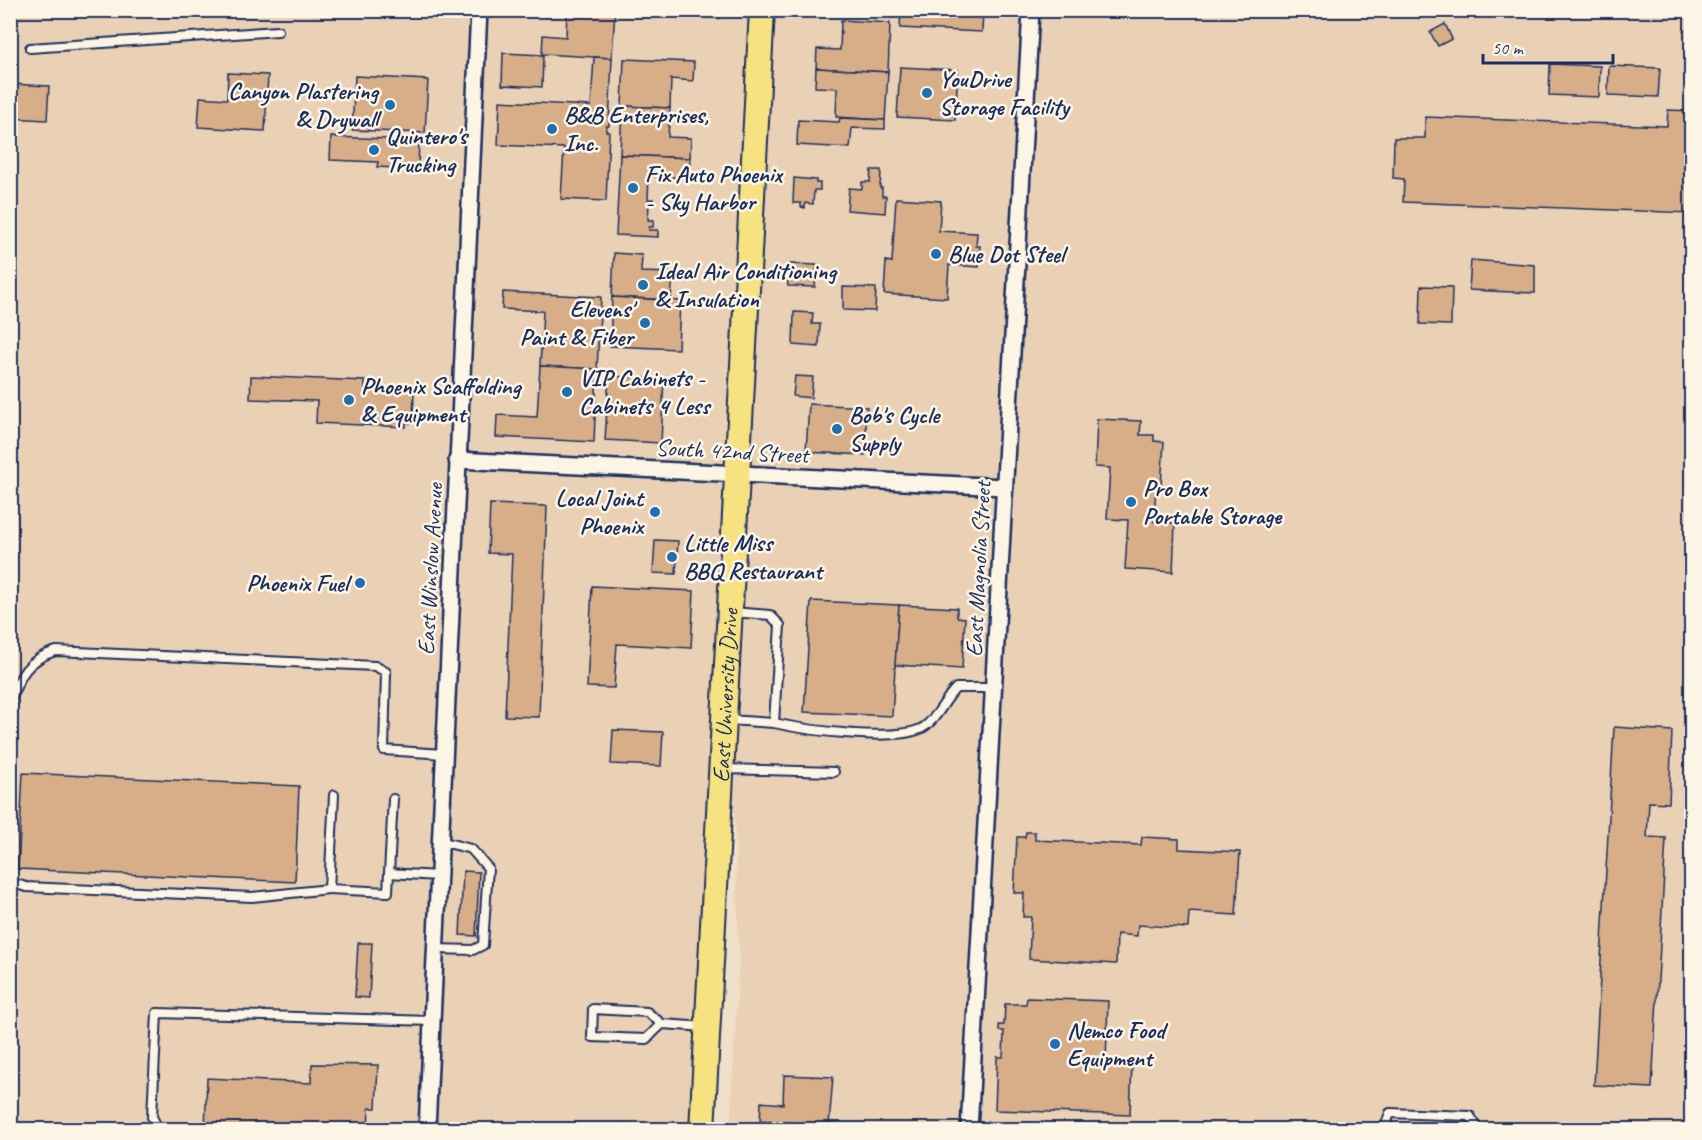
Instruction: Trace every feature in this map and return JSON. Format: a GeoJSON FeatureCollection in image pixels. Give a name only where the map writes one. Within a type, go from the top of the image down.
{"type":"FeatureCollection","features":[{"type":"Feature","properties":{"kind":"main road","name":"East University Drive"},"geometry":{"type":"LineString","coordinates":[[702,1130],[762,10]]}},
{"type":"Feature","properties":{"kind":"street","name":"East Winslow Avenue"},"geometry":{"type":"LineString","coordinates":[[427,1130],[479,10]]}},
{"type":"Feature","properties":{"kind":"street","name":"East Magnolia Street"},"geometry":{"type":"LineString","coordinates":[[969,1130],[1032,10]]}},
{"type":"Feature","properties":{"kind":"street","name":"South 42nd Street"},"geometry":{"type":"LineString","coordinates":[[457,460],[1005,487]]}},
{"type":"Feature","properties":{"kind":"lane"},"geometry":{"type":"LineString","coordinates":[[30,48],[278,31]]}},
{"type":"Feature","properties":{"kind":"lane"},"geometry":{"type":"LineString","coordinates":[[730,612],[770,615],[778,620],[774,723]]}},
{"type":"Feature","properties":{"kind":"lane"},"geometry":{"type":"LineString","coordinates":[[10,702],[19,676],[24,670],[43,655],[56,651],[375,666],[386,672],[384,750],[444,754]]}},
{"type":"Feature","properties":{"kind":"lane"},"geometry":{"type":"LineString","coordinates":[[725,719],[774,723],[808,730],[910,735],[927,726],[956,688],[993,688]]}},
{"type":"Feature","properties":{"kind":"lane"},"geometry":{"type":"LineString","coordinates":[[722,769],[834,772]]}},
{"type":"Feature","properties":{"kind":"lane"},"geometry":{"type":"LineString","coordinates":[[329,889],[334,795]]}},
{"type":"Feature","properties":{"kind":"lane"},"geometry":{"type":"LineString","coordinates":[[10,882],[26,887],[252,897],[329,889],[388,892],[393,799]]}},
{"type":"Feature","properties":{"kind":"lane"},"geometry":{"type":"LineString","coordinates":[[435,949],[473,950],[483,945],[485,932],[488,867],[471,849],[440,841]]}},
{"type":"Feature","properties":{"kind":"lane"},"geometry":{"type":"LineString","coordinates":[[389,873],[438,876]]}},
{"type":"Feature","properties":{"kind":"lane"},"geometry":{"type":"LineString","coordinates":[[662,1024],[646,1039],[591,1037],[593,1009],[647,1012],[662,1024],[707,1027]]}},
{"type":"Feature","properties":{"kind":"lane"},"geometry":{"type":"LineString","coordinates":[[159,1130],[152,1117],[157,1013],[432,1021]]}},
{"type":"Feature","properties":{"kind":"lane"},"geometry":{"type":"LineString","coordinates":[[1384,1130],[1390,1113],[1470,1116],[1479,1130]]}},
{"type":"Feature","properties":{"kind":"shaded area"},"geometry":{"type":"Polygon","coordinates":[[[10,11],[1691,11],[1691,1129],[730,1129],[739,954],[724,484],[689,1129],[11,1129],[10,11]]]}},
{"type":"Feature","properties":{"kind":"building"},"geometry":{"type":"Polygon","coordinates":[[[567,10],[615,10],[612,58],[542,54],[543,35],[566,37],[567,10]]]}},
{"type":"Feature","properties":{"kind":"building"},"geometry":{"type":"Polygon","coordinates":[[[669,10],[721,10],[720,18],[669,16],[669,10]]]}},
{"type":"Feature","properties":{"kind":"building"},"geometry":{"type":"Polygon","coordinates":[[[901,10],[983,10],[982,32],[900,28],[901,10]]]}},
{"type":"Feature","properties":{"kind":"building"},"geometry":{"type":"Polygon","coordinates":[[[841,20],[890,23],[888,72],[816,68],[817,49],[840,50],[841,20]]]}},
{"type":"Feature","properties":{"kind":"building"},"geometry":{"type":"Polygon","coordinates":[[[1445,24],[1452,39],[1438,46],[1430,32],[1445,24]]]}},
{"type":"Feature","properties":{"kind":"building"},"geometry":{"type":"Polygon","coordinates":[[[503,53],[543,55],[542,87],[502,85],[503,53]]]}},
{"type":"Feature","properties":{"kind":"building","name":"B&B Enterprises, Inc."},"geometry":{"type":"Polygon","coordinates":[[[594,57],[612,58],[609,126],[606,126],[606,131],[609,132],[606,201],[561,199],[564,148],[498,145],[500,101],[591,106],[594,57]]]}},
{"type":"Feature","properties":{"kind":"building"},"geometry":{"type":"Polygon","coordinates":[[[624,59],[694,62],[693,81],[671,79],[670,108],[622,106],[624,59]]]}},
{"type":"Feature","properties":{"kind":"building"},"geometry":{"type":"Polygon","coordinates":[[[1550,64],[1600,66],[1599,97],[1549,95],[1550,64]]]}},
{"type":"Feature","properties":{"kind":"building"},"geometry":{"type":"Polygon","coordinates":[[[1609,66],[1660,68],[1658,97],[1608,95],[1609,66]]]}},
{"type":"Feature","properties":{"kind":"building","name":"YouDrive Storage Facility"},"geometry":{"type":"Polygon","coordinates":[[[900,67],[958,70],[955,120],[897,117],[900,67]]]}},
{"type":"Feature","properties":{"kind":"building"},"geometry":{"type":"Polygon","coordinates":[[[816,68],[888,72],[885,120],[836,117],[837,88],[815,87],[816,68]]]}},
{"type":"Feature","properties":{"kind":"building"},"geometry":{"type":"Polygon","coordinates":[[[228,73],[268,75],[265,131],[198,127],[200,97],[227,99],[228,73]]]}},
{"type":"Feature","properties":{"kind":"building","name":"Canyon Plastering & Drywall"},"geometry":{"type":"Polygon","coordinates":[[[355,76],[428,80],[425,133],[352,130],[355,76]]]}},
{"type":"Feature","properties":{"kind":"building"},"geometry":{"type":"Polygon","coordinates":[[[10,84],[49,86],[47,120],[10,118],[10,84]]]}},
{"type":"Feature","properties":{"kind":"building"},"geometry":{"type":"Polygon","coordinates":[[[622,106],[670,108],[668,137],[691,138],[690,158],[620,155],[622,106]]]}},
{"type":"Feature","properties":{"kind":"building"},"geometry":{"type":"Polygon","coordinates":[[[1668,110],[1692,111],[1692,213],[1403,202],[1404,179],[1393,178],[1394,138],[1425,138],[1425,117],[1667,126],[1668,110]]]}},
{"type":"Feature","properties":{"kind":"building"},"geometry":{"type":"Polygon","coordinates":[[[840,118],[885,120],[885,129],[852,128],[850,148],[797,145],[798,120],[839,122],[840,118]]]}},
{"type":"Feature","properties":{"kind":"building","name":"Quintero's Trucking"},"geometry":{"type":"Polygon","coordinates":[[[331,137],[419,140],[418,169],[377,167],[378,162],[330,160],[331,137]]]}},
{"type":"Feature","properties":{"kind":"building","name":"Fix Auto Phoenix - Sky Harbor"},"geometry":{"type":"Polygon","coordinates":[[[620,155],[690,158],[689,178],[649,176],[648,199],[653,199],[653,204],[649,204],[648,220],[654,220],[653,227],[649,227],[649,230],[658,230],[658,237],[616,235],[620,155]]]}},
{"type":"Feature","properties":{"kind":"building"},"geometry":{"type":"Polygon","coordinates":[[[871,170],[881,170],[880,188],[882,188],[882,196],[886,196],[885,213],[847,210],[849,188],[862,189],[862,182],[870,182],[871,170]]]}},
{"type":"Feature","properties":{"kind":"building"},"geometry":{"type":"Polygon","coordinates":[[[794,178],[816,180],[816,183],[820,183],[820,190],[814,190],[813,204],[805,203],[805,208],[801,207],[801,203],[793,203],[794,178]]]}},
{"type":"Feature","properties":{"kind":"building","name":"Blue Dot Steel"},"geometry":{"type":"Polygon","coordinates":[[[896,198],[941,201],[939,231],[977,233],[976,246],[980,246],[979,267],[949,265],[947,298],[884,294],[886,261],[892,262],[896,198]]]}},
{"type":"Feature","properties":{"kind":"building","name":"Ideal Air Conditioning & Insulation"},"geometry":{"type":"Polygon","coordinates":[[[614,253],[642,255],[641,272],[673,273],[671,300],[612,297],[614,253]]]}},
{"type":"Feature","properties":{"kind":"building"},"geometry":{"type":"Polygon","coordinates":[[[1471,260],[1535,265],[1535,293],[1469,290],[1471,260]]]}},
{"type":"Feature","properties":{"kind":"building"},"geometry":{"type":"Polygon","coordinates":[[[790,264],[817,265],[815,287],[788,286],[786,267],[790,267],[790,264]]]}},
{"type":"Feature","properties":{"kind":"building"},"geometry":{"type":"Polygon","coordinates":[[[1421,286],[1452,287],[1451,325],[1420,324],[1421,286]]]}},
{"type":"Feature","properties":{"kind":"building"},"geometry":{"type":"Polygon","coordinates":[[[843,287],[876,288],[875,311],[843,310],[843,287]]]}},
{"type":"Feature","properties":{"kind":"building"},"geometry":{"type":"Polygon","coordinates":[[[503,292],[601,297],[597,369],[540,366],[543,311],[502,309],[503,292]]]}},
{"type":"Feature","properties":{"kind":"building","name":"Elevens' Paint & Fiber"},"geometry":{"type":"Polygon","coordinates":[[[612,297],[680,301],[678,349],[610,346],[612,297]]]}},
{"type":"Feature","properties":{"kind":"building"},"geometry":{"type":"Polygon","coordinates":[[[794,312],[813,313],[812,324],[820,324],[819,347],[793,345],[794,312]]]}},
{"type":"Feature","properties":{"kind":"building","name":"VIP Cabinets - Cabinets 4 Less"},"geometry":{"type":"Polygon","coordinates":[[[540,366],[597,369],[594,442],[496,437],[497,415],[537,417],[540,366]]]}},
{"type":"Feature","properties":{"kind":"building","name":"Phoenix Scaffolding & Equipment"},"geometry":{"type":"Polygon","coordinates":[[[251,376],[365,381],[365,389],[414,391],[413,423],[406,423],[406,427],[316,423],[317,401],[250,399],[251,376]]]}},
{"type":"Feature","properties":{"kind":"building"},"geometry":{"type":"Polygon","coordinates":[[[609,376],[664,379],[661,443],[605,440],[609,376]]]}},
{"type":"Feature","properties":{"kind":"building"},"geometry":{"type":"Polygon","coordinates":[[[795,376],[813,377],[811,398],[793,396],[795,376]]]}},
{"type":"Feature","properties":{"kind":"building","name":"Bob's Cycle Supply"},"geometry":{"type":"Polygon","coordinates":[[[809,404],[867,407],[865,455],[806,452],[809,404]]]}},
{"type":"Feature","properties":{"kind":"building","name":"Pro Box Portable Storage"},"geometry":{"type":"Polygon","coordinates":[[[1097,419],[1141,421],[1140,435],[1154,435],[1154,441],[1164,442],[1161,486],[1156,485],[1154,522],[1175,523],[1173,572],[1125,569],[1128,520],[1107,519],[1110,468],[1095,467],[1097,419]]]}},
{"type":"Feature","properties":{"kind":"building"},"geometry":{"type":"Polygon","coordinates":[[[490,504],[547,506],[539,717],[505,716],[512,554],[488,553],[490,504]]]}},
{"type":"Feature","properties":{"kind":"building"},"geometry":{"type":"Polygon","coordinates":[[[655,540],[678,541],[676,574],[653,573],[655,540]]]}},
{"type":"Feature","properties":{"kind":"building"},"geometry":{"type":"Polygon","coordinates":[[[592,586],[694,591],[691,648],[617,644],[614,688],[587,687],[592,586]]]}},
{"type":"Feature","properties":{"kind":"building"},"geometry":{"type":"Polygon","coordinates":[[[811,601],[899,605],[892,716],[804,712],[811,601]]]}},
{"type":"Feature","properties":{"kind":"building"},"geometry":{"type":"Polygon","coordinates":[[[899,605],[957,608],[957,617],[965,618],[962,669],[895,665],[899,605]]]}},
{"type":"Feature","properties":{"kind":"building"},"geometry":{"type":"Polygon","coordinates":[[[1614,727],[1672,731],[1669,803],[1649,802],[1647,837],[1666,838],[1652,1088],[1594,1085],[1614,727]]]}},
{"type":"Feature","properties":{"kind":"building"},"geometry":{"type":"Polygon","coordinates":[[[613,730],[663,732],[661,766],[611,764],[613,730]]]}},
{"type":"Feature","properties":{"kind":"building"},"geometry":{"type":"Polygon","coordinates":[[[23,773],[299,786],[295,882],[18,869],[23,773]]]}},
{"type":"Feature","properties":{"kind":"building"},"geometry":{"type":"Polygon","coordinates":[[[1026,832],[1035,832],[1035,840],[1141,845],[1142,837],[1179,839],[1179,849],[1240,852],[1236,915],[1189,912],[1188,928],[1138,925],[1137,936],[1117,934],[1116,964],[1029,959],[1031,917],[1023,917],[1024,893],[1014,893],[1017,837],[1025,837],[1026,832]]]}},
{"type":"Feature","properties":{"kind":"building"},"geometry":{"type":"Polygon","coordinates":[[[463,871],[479,872],[476,936],[460,935],[463,871]]]}},
{"type":"Feature","properties":{"kind":"building"},"geometry":{"type":"Polygon","coordinates":[[[358,943],[372,943],[369,998],[355,997],[358,943]]]}},
{"type":"Feature","properties":{"kind":"building","name":"Nemco Food Equipment"},"geometry":{"type":"Polygon","coordinates":[[[1027,998],[1108,1001],[1106,1062],[1132,1063],[1130,1115],[995,1110],[997,1057],[1003,1057],[1004,1031],[999,1031],[999,1025],[1004,1025],[1005,1004],[1026,1004],[1027,998]]]}},
{"type":"Feature","properties":{"kind":"building"},"geometry":{"type":"Polygon","coordinates":[[[312,1064],[378,1065],[376,1108],[369,1108],[368,1130],[205,1130],[207,1078],[311,1083],[312,1064]]]}},
{"type":"Feature","properties":{"kind":"building"},"geometry":{"type":"Polygon","coordinates":[[[784,1075],[833,1077],[829,1125],[760,1121],[761,1102],[783,1104],[784,1075]]]}},
{"type":"Feature","properties":{"kind":"building"},"geometry":{"type":"Polygon","coordinates":[[[783,1123],[829,1125],[829,1130],[782,1130],[783,1123]]]}},
{"type":"Feature","properties":{"kind":"building"},"geometry":{"type":"Polygon","coordinates":[[[619,1124],[652,1126],[651,1130],[619,1130],[619,1124]]]}},
{"type":"Feature","properties":{"kind":"place","name":"YouDrive Storage Facility"},"geometry":{"type":"Point","coordinates":[927,93]}},
{"type":"Feature","properties":{"kind":"place","name":"Canyon Plastering & Drywall"},"geometry":{"type":"Point","coordinates":[390,105]}},
{"type":"Feature","properties":{"kind":"place","name":"B&B Enterprises, Inc."},"geometry":{"type":"Point","coordinates":[552,129]}},
{"type":"Feature","properties":{"kind":"place","name":"Quintero's Trucking"},"geometry":{"type":"Point","coordinates":[374,150]}},
{"type":"Feature","properties":{"kind":"place","name":"Fix Auto Phoenix - Sky Harbor"},"geometry":{"type":"Point","coordinates":[633,188]}},
{"type":"Feature","properties":{"kind":"place","name":"Blue Dot Steel"},"geometry":{"type":"Point","coordinates":[936,254]}},
{"type":"Feature","properties":{"kind":"place","name":"Ideal Air Conditioning & Insulation"},"geometry":{"type":"Point","coordinates":[643,285]}},
{"type":"Feature","properties":{"kind":"place","name":"Elevens' Paint & Fiber"},"geometry":{"type":"Point","coordinates":[645,323]}},
{"type":"Feature","properties":{"kind":"place","name":"VIP Cabinets - Cabinets 4 Less"},"geometry":{"type":"Point","coordinates":[567,392]}},
{"type":"Feature","properties":{"kind":"place","name":"Phoenix Scaffolding & Equipment"},"geometry":{"type":"Point","coordinates":[349,400]}},
{"type":"Feature","properties":{"kind":"place","name":"Bob's Cycle Supply"},"geometry":{"type":"Point","coordinates":[837,429]}},
{"type":"Feature","properties":{"kind":"place","name":"Pro Box Portable Storage"},"geometry":{"type":"Point","coordinates":[1131,502]}},
{"type":"Feature","properties":{"kind":"place","name":"Local Joint Phoenix"},"geometry":{"type":"Point","coordinates":[655,512]}},
{"type":"Feature","properties":{"kind":"place","name":"Little Miss BBQ Restaurant"},"geometry":{"type":"Point","coordinates":[672,557]}},
{"type":"Feature","properties":{"kind":"place","name":"Phoenix Fuel"},"geometry":{"type":"Point","coordinates":[360,583]}},
{"type":"Feature","properties":{"kind":"place","name":"Nemco Food Equipment"},"geometry":{"type":"Point","coordinates":[1055,1044]}}]}
